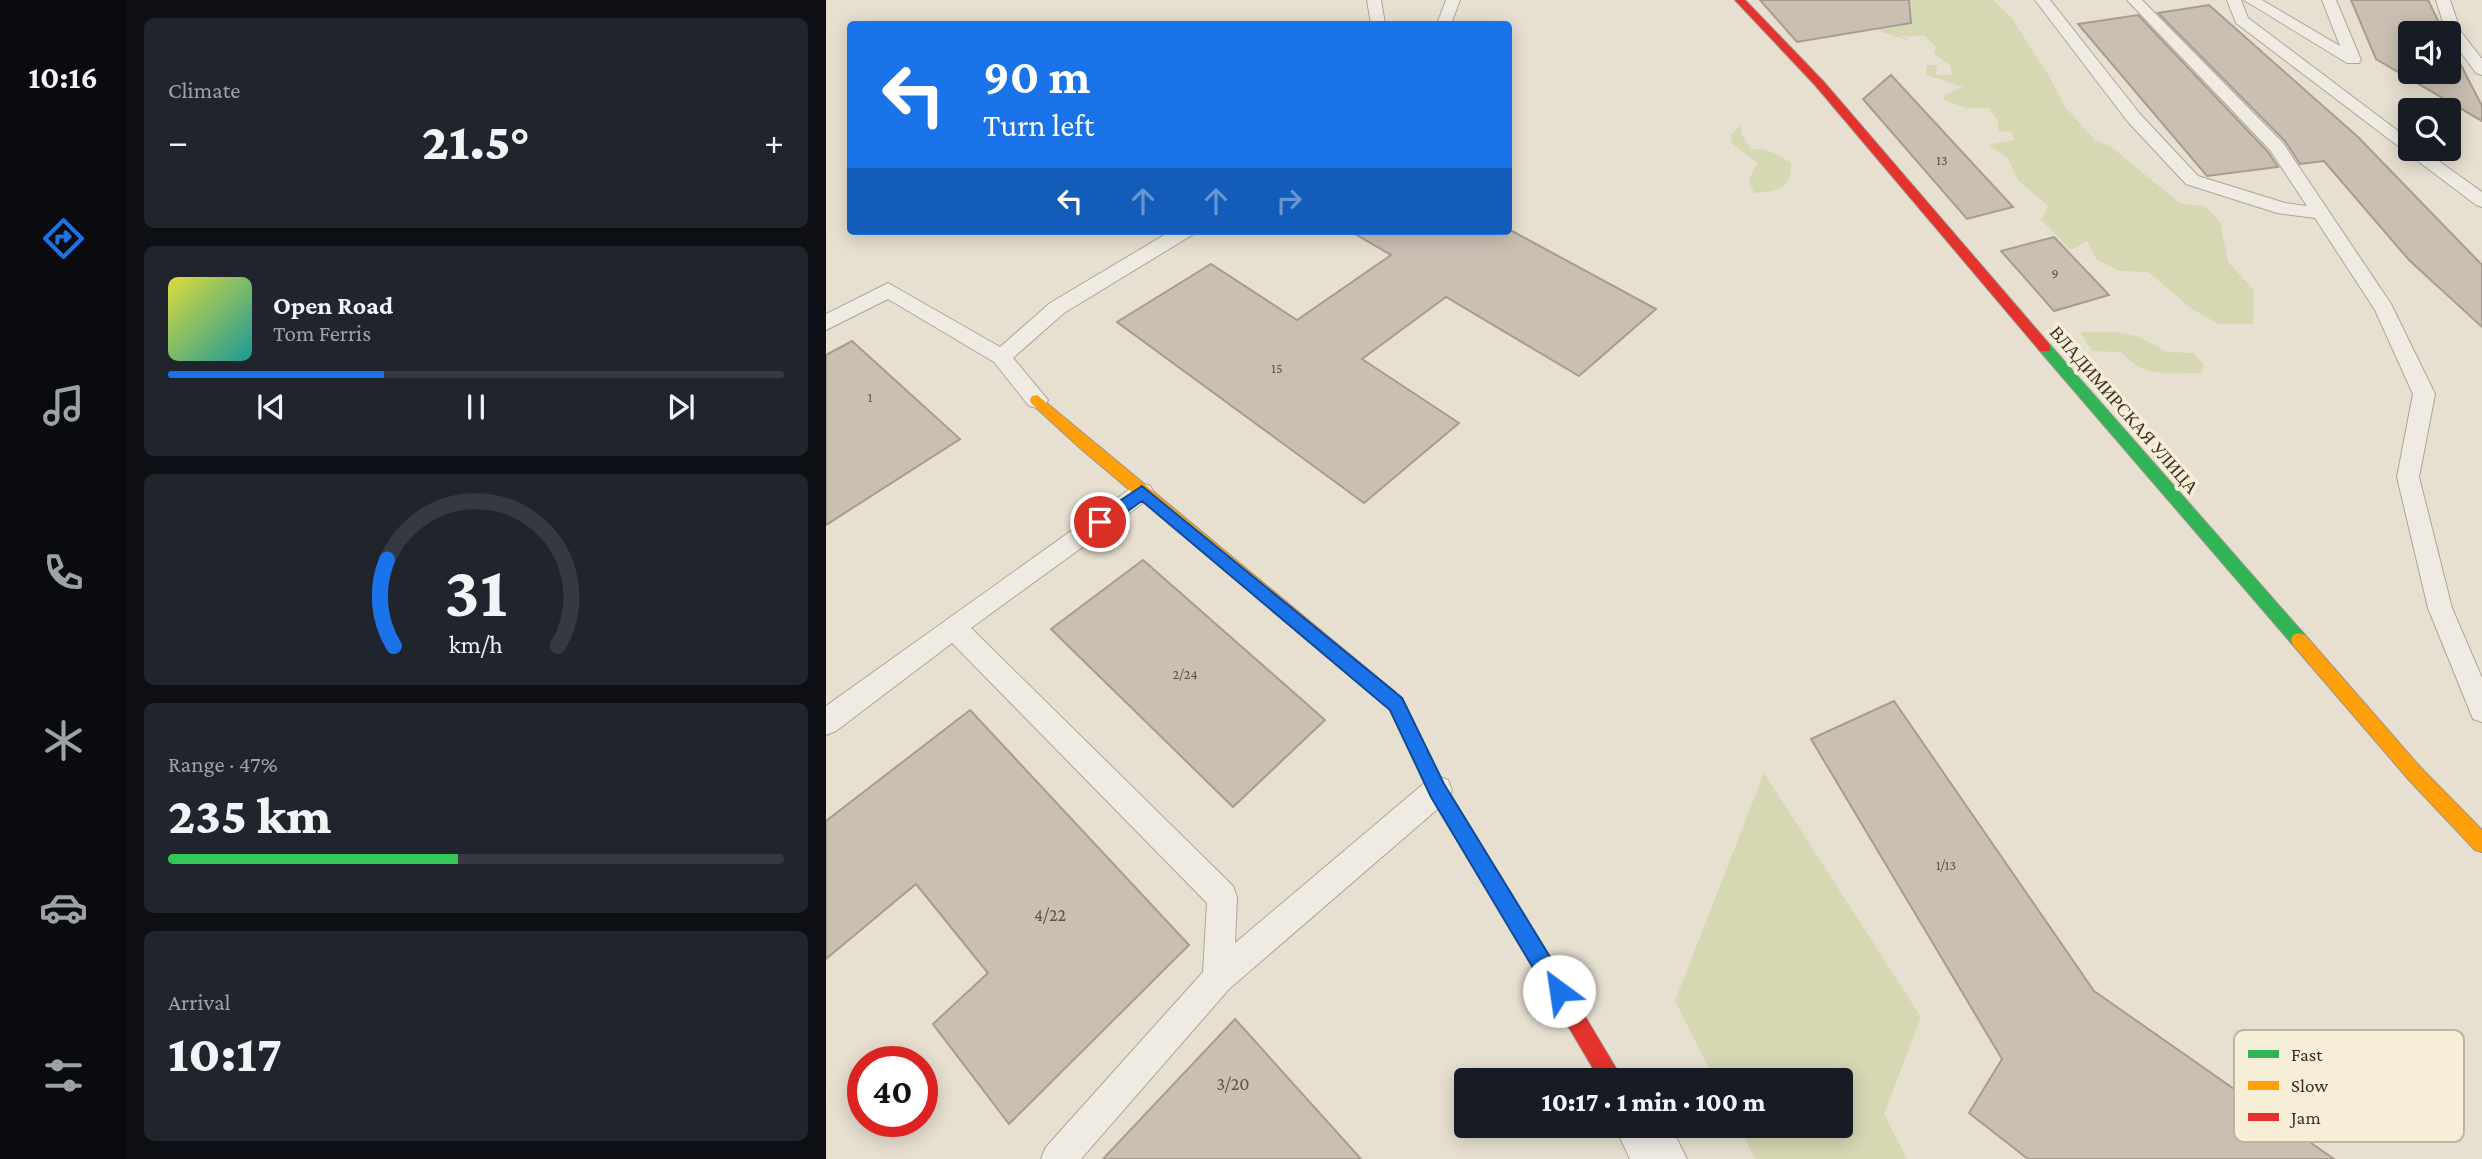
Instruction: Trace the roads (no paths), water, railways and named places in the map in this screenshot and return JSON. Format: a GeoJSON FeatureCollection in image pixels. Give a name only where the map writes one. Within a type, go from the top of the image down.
{"type":"FeatureCollection","features":[{"type":"Feature","properties":{"kind":"street","name":"ВЛАДИМИРСКАЯ УЛИЦА"},"geometry":{"type":"LineString","coordinates":[[1740,0],[1819,83],[2415,774],[2482,843]]}},
{"type":"Feature","properties":{"kind":"street"},"geometry":{"type":"LineString","coordinates":[[1037,400],[1142,492],[1396,704],[1437,790],[1605,1068]]}},
{"type":"Feature","properties":{"kind":"street"},"geometry":{"type":"LineString","coordinates":[[1648,1138],[1660,1159]]}},
{"type":"Feature","properties":{"kind":"lane"},"geometry":{"type":"LineString","coordinates":[[1374,0],[1378,21]]}},
{"type":"Feature","properties":{"kind":"lane"},"geometry":{"type":"LineString","coordinates":[[1445,21],[1453,0]]}},
{"type":"Feature","properties":{"kind":"lane"},"geometry":{"type":"LineString","coordinates":[[2042,0],[2134,118],[2192,180],[2283,209],[2320,212]]}},
{"type":"Feature","properties":{"kind":"lane"},"geometry":{"type":"LineString","coordinates":[[2134,0],[2277,147],[2384,309],[2424,394],[2408,477],[2440,608],[2482,710]]}},
{"type":"Feature","properties":{"kind":"lane"},"geometry":{"type":"LineString","coordinates":[[2234,0],[2241,20],[2398,139]]}},
{"type":"Feature","properties":{"kind":"lane"},"geometry":{"type":"LineString","coordinates":[[2251,0],[2353,60],[2329,0]]}},
{"type":"Feature","properties":{"kind":"lane"},"geometry":{"type":"LineString","coordinates":[[2443,0],[2450,21]]}},
{"type":"Feature","properties":{"kind":"lane"},"geometry":{"type":"LineString","coordinates":[[2461,35],[2482,43]]}},
{"type":"Feature","properties":{"kind":"lane"},"geometry":{"type":"LineString","coordinates":[[2461,42],[2482,70]]}},
{"type":"Feature","properties":{"kind":"lane"},"geometry":{"type":"LineString","coordinates":[[2428,161],[2482,201]]}},
{"type":"Feature","properties":{"kind":"lane"},"geometry":{"type":"LineString","coordinates":[[1001,357],[1057,308],[1178,235]]}},
{"type":"Feature","properties":{"kind":"lane"},"geometry":{"type":"LineString","coordinates":[[826,323],[888,290],[1001,357],[1037,400]]}},
{"type":"Feature","properties":{"kind":"lane"},"geometry":{"type":"LineString","coordinates":[[826,722],[1142,492]]}},
{"type":"Feature","properties":{"kind":"lane"},"geometry":{"type":"LineString","coordinates":[[953,627],[1222,897],[1218,978]]}},
{"type":"Feature","properties":{"kind":"lane"},"geometry":{"type":"LineString","coordinates":[[1058,1159],[1218,978],[1437,790]]}}]}
